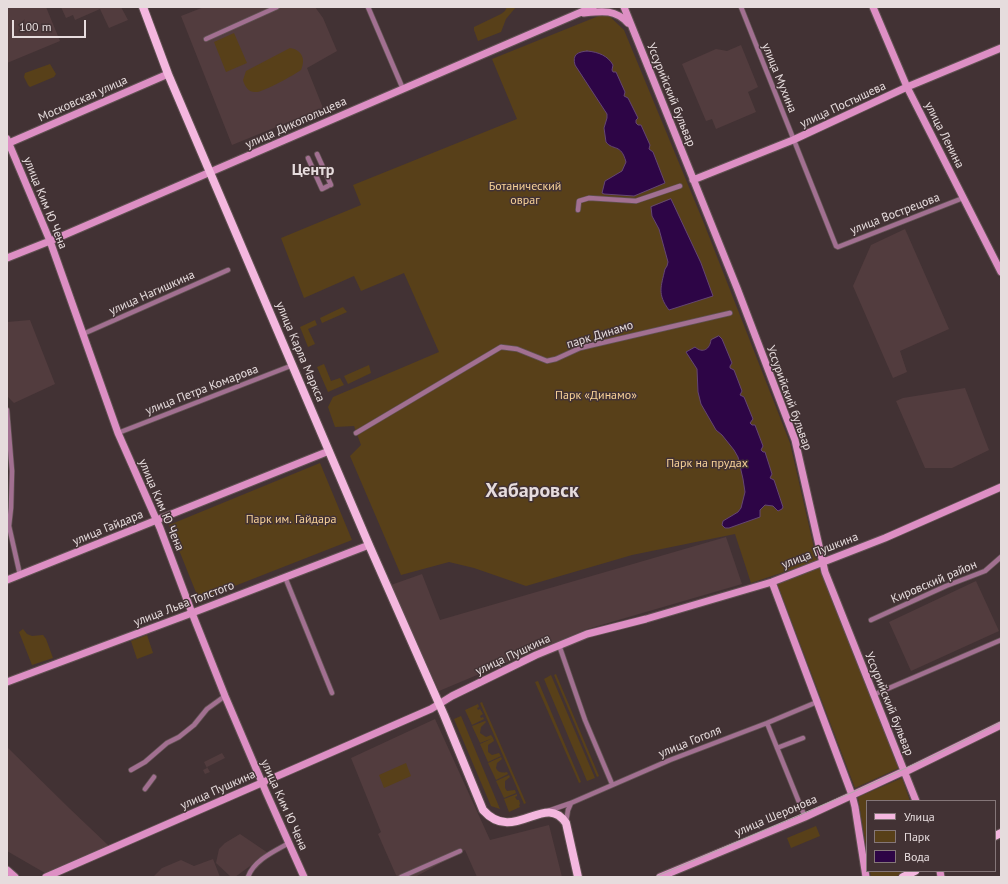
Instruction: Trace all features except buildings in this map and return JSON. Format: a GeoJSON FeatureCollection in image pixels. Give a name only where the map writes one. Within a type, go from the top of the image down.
{"type":"FeatureCollection","features":[{"type":"Feature","properties":{"kind":"main road","name":"улица Карла Маркса"},"geometry":{"type":"LineString","coordinates":[[143,7],[168,74],[483,810],[486,814],[496,820],[508,823],[543,813]]}},
{"type":"Feature","properties":{"kind":"main road"},"geometry":{"type":"LineString","coordinates":[[543,813],[549,812],[562,817],[566,823],[578,877]]}},
{"type":"Feature","properties":{"kind":"main road"},"geometry":{"type":"LineString","coordinates":[[903,877],[913,872]]}},
{"type":"Feature","properties":{"kind":"street"},"geometry":{"type":"LineString","coordinates":[[206,39],[277,7]]}},
{"type":"Feature","properties":{"kind":"street"},"geometry":{"type":"LineString","coordinates":[[368,7],[403,88]]}},
{"type":"Feature","properties":{"kind":"street","name":"улица Дикопольцева"},"geometry":{"type":"LineString","coordinates":[[7,258],[50,241],[593,7]]}},
{"type":"Feature","properties":{"kind":"street","name":"Уссурийский бульвар"},"geometry":{"type":"LineString","coordinates":[[624,7],[795,440],[822,563],[903,772],[916,800]]}},
{"type":"Feature","properties":{"kind":"street","name":"улица Мухина"},"geometry":{"type":"LineString","coordinates":[[741,7],[835,245]]}},
{"type":"Feature","properties":{"kind":"street","name":"улица Ленина"},"geometry":{"type":"LineString","coordinates":[[873,7],[907,87],[1001,272]]}},
{"type":"Feature","properties":{"kind":"street"},"geometry":{"type":"LineString","coordinates":[[578,13],[611,12],[622,16],[631,26]]}},
{"type":"Feature","properties":{"kind":"street","name":"улица Постышева"},"geometry":{"type":"LineString","coordinates":[[693,180],[793,140],[907,87],[1001,48]]}},
{"type":"Feature","properties":{"kind":"street","name":"Московская улица"},"geometry":{"type":"LineString","coordinates":[[8,142],[168,74]]}},
{"type":"Feature","properties":{"kind":"street","name":"улица Ким Ю Чена"},"geometry":{"type":"LineString","coordinates":[[8,142],[50,241],[118,433],[157,520],[225,696],[304,877]]}},
{"type":"Feature","properties":{"kind":"street"},"geometry":{"type":"LineString","coordinates":[[308,158],[322,189],[330,186],[317,154]]}},
{"type":"Feature","properties":{"kind":"street"},"geometry":{"type":"LineString","coordinates":[[314,172],[323,168]]}},
{"type":"Feature","properties":{"kind":"street"},"geometry":{"type":"LineString","coordinates":[[578,210],[579,201],[588,198],[636,201],[680,186]]}},
{"type":"Feature","properties":{"kind":"street","name":"улица Вострецова"},"geometry":{"type":"LineString","coordinates":[[835,245],[838,247],[964,198]]}},
{"type":"Feature","properties":{"kind":"street","name":"улица Нагишкина"},"geometry":{"type":"LineString","coordinates":[[83,334],[228,270]]}},
{"type":"Feature","properties":{"kind":"street","name":"парк Динамо"},"geometry":{"type":"LineString","coordinates":[[356,433],[501,347],[516,349],[546,361],[556,359],[580,348],[730,312]]}},
{"type":"Feature","properties":{"kind":"street","name":"улица Петра Комарова"},"geometry":{"type":"LineString","coordinates":[[118,433],[293,365]]}},
{"type":"Feature","properties":{"kind":"street"},"geometry":{"type":"LineString","coordinates":[[7,410],[12,471],[9,526],[19,565],[20,575]]}},
{"type":"Feature","properties":{"kind":"street","name":"улица Гайдара"},"geometry":{"type":"LineString","coordinates":[[7,580],[329,451]]}},
{"type":"Feature","properties":{"kind":"street","name":"улица Пушкина"},"geometry":{"type":"LineString","coordinates":[[46,877],[431,709],[438,704],[536,655],[559,645],[587,634],[646,619],[772,582],[885,538],[1001,487]]}},
{"type":"Feature","properties":{"kind":"street","name":"улица Льва Толстого"},"geometry":{"type":"LineString","coordinates":[[7,682],[369,545]]}},
{"type":"Feature","properties":{"kind":"street","name":"Кировский район"},"geometry":{"type":"LineString","coordinates":[[871,620],[946,586],[985,571],[1001,557]]}},
{"type":"Feature","properties":{"kind":"street"},"geometry":{"type":"LineString","coordinates":[[285,577],[332,693]]}},
{"type":"Feature","properties":{"kind":"street"},"geometry":{"type":"LineString","coordinates":[[772,582],[852,795],[866,877]]}},
{"type":"Feature","properties":{"kind":"street"},"geometry":{"type":"LineString","coordinates":[[874,695],[1001,640]]}},
{"type":"Feature","properties":{"kind":"street"},"geometry":{"type":"LineString","coordinates":[[559,645],[585,720],[612,784]]}},
{"type":"Feature","properties":{"kind":"street"},"geometry":{"type":"LineString","coordinates":[[131,770],[145,762],[167,743],[179,737],[194,725],[207,709],[225,696]]}},
{"type":"Feature","properties":{"kind":"street","name":"улица Гоголя"},"geometry":{"type":"LineString","coordinates":[[543,813],[571,803],[696,749],[767,723],[817,702]]}},
{"type":"Feature","properties":{"kind":"street","name":"улица Шеронова"},"geometry":{"type":"LineString","coordinates":[[903,772],[1001,721]]}},
{"type":"Feature","properties":{"kind":"street"},"geometry":{"type":"LineString","coordinates":[[767,723],[805,817]]}},
{"type":"Feature","properties":{"kind":"street","name":"улица Шеронова"},"geometry":{"type":"LineString","coordinates":[[660,877],[805,817],[1001,725]]}},
{"type":"Feature","properties":{"kind":"street"},"geometry":{"type":"LineString","coordinates":[[777,748],[803,738]]}},
{"type":"Feature","properties":{"kind":"street"},"geometry":{"type":"LineString","coordinates":[[145,789],[154,777]]}},
{"type":"Feature","properties":{"kind":"street"},"geometry":{"type":"LineString","coordinates":[[566,823],[566,817],[571,803]]}},
{"type":"Feature","properties":{"kind":"street"},"geometry":{"type":"LineString","coordinates":[[248,877],[251,871],[266,855],[289,843]]}},
{"type":"Feature","properties":{"kind":"street"},"geometry":{"type":"LineString","coordinates":[[401,877],[460,851]]}},
{"type":"Feature","properties":{"kind":"street"},"geometry":{"type":"LineString","coordinates":[[7,870],[15,877]]}},
{"type":"Feature","properties":{"kind":"shaded area"},"geometry":{"type":"Polygon","coordinates":[[[7,7],[46,7],[60,41],[7,63],[7,7]]]}},
{"type":"Feature","properties":{"kind":"shaded area"},"geometry":{"type":"Polygon","coordinates":[[[61,7],[121,7],[128,20],[109,28],[100,9],[75,20],[73,15],[66,18],[61,7]]]}},
{"type":"Feature","properties":{"kind":"shaded area"},"geometry":{"type":"Polygon","coordinates":[[[204,7],[315,7],[323,18],[337,51],[307,68],[323,108],[232,145],[181,16],[204,7]]]}},
{"type":"Feature","properties":{"kind":"shaded area"},"geometry":{"type":"Polygon","coordinates":[[[741,45],[758,87],[748,92],[756,112],[716,129],[712,119],[706,121],[682,64],[716,49],[727,51],[741,45]]]}},
{"type":"Feature","properties":{"kind":"shaded area"},"geometry":{"type":"Polygon","coordinates":[[[905,229],[949,329],[900,351],[907,372],[893,378],[853,286],[871,245],[905,229]]]}},
{"type":"Feature","properties":{"kind":"shaded area"},"geometry":{"type":"Polygon","coordinates":[[[30,320],[55,384],[14,403],[7,396],[7,322],[30,320]]]}},
{"type":"Feature","properties":{"kind":"shaded area"},"geometry":{"type":"Polygon","coordinates":[[[965,388],[989,450],[952,468],[925,468],[896,401],[903,398],[965,388]]]}},
{"type":"Feature","properties":{"kind":"shaded area"},"geometry":{"type":"Polygon","coordinates":[[[726,537],[742,584],[584,630],[439,691],[391,585],[422,574],[440,620],[726,537]]]}},
{"type":"Feature","properties":{"kind":"shaded area"},"geometry":{"type":"Polygon","coordinates":[[[976,581],[999,631],[911,671],[889,622],[976,581]]]}},
{"type":"Feature","properties":{"kind":"shaded area"},"geometry":{"type":"Polygon","coordinates":[[[435,719],[490,840],[549,825],[562,877],[477,877],[465,850],[415,877],[398,877],[396,875],[378,834],[381,832],[351,758],[435,719]]]}},
{"type":"Feature","properties":{"kind":"shaded area"},"geometry":{"type":"Polygon","coordinates":[[[7,747],[109,846],[45,873],[7,851],[7,747]]]}},
{"type":"Feature","properties":{"kind":"shaded area"},"geometry":{"type":"Polygon","coordinates":[[[222,753],[225,758],[207,767],[210,772],[205,774],[203,770],[207,768],[204,762],[222,753]]]}},
{"type":"Feature","properties":{"kind":"shaded area"},"geometry":{"type":"Polygon","coordinates":[[[240,834],[268,853],[235,877],[231,877],[216,863],[219,849],[225,843],[240,834]]]}},
{"type":"Feature","properties":{"kind":"shaded area"},"geometry":{"type":"Polygon","coordinates":[[[213,859],[220,877],[153,877],[162,868],[181,860],[194,866],[213,859]]]}},
{"type":"Feature","properties":{"kind":"green space"},"geometry":{"type":"Polygon","coordinates":[[[507,7],[516,7],[506,19],[501,32],[478,41],[474,27],[501,14],[507,7]]]}},
{"type":"Feature","properties":{"kind":"green space","name":"Парк «Динамо»"},"geometry":{"type":"Polygon","coordinates":[[[606,13],[624,30],[703,221],[790,443],[817,561],[751,583],[735,534],[632,555],[526,586],[474,568],[449,562],[401,575],[350,456],[361,445],[354,426],[335,427],[328,407],[333,397],[439,352],[404,273],[361,291],[354,276],[304,298],[281,238],[361,205],[353,185],[517,119],[492,59],[606,13]]]}},
{"type":"Feature","properties":{"kind":"green space"},"geometry":{"type":"Polygon","coordinates":[[[234,33],[247,63],[226,72],[214,42],[234,33]]]}},
{"type":"Feature","properties":{"kind":"green space"},"geometry":{"type":"Polygon","coordinates":[[[290,48],[300,53],[302,56],[303,62],[301,70],[261,91],[252,92],[248,89],[243,80],[246,71],[290,48]]]}},
{"type":"Feature","properties":{"kind":"green space"},"geometry":{"type":"Polygon","coordinates":[[[50,64],[56,74],[54,77],[30,87],[24,77],[25,73],[50,64]]]}},
{"type":"Feature","properties":{"kind":"green space"},"geometry":{"type":"Polygon","coordinates":[[[343,307],[347,312],[322,323],[320,318],[343,307]]]}},
{"type":"Feature","properties":{"kind":"green space"},"geometry":{"type":"Polygon","coordinates":[[[315,320],[317,325],[308,329],[315,344],[308,347],[300,327],[315,320]]]}},
{"type":"Feature","properties":{"kind":"green space"},"geometry":{"type":"Polygon","coordinates":[[[324,364],[331,381],[340,378],[344,385],[328,392],[317,367],[324,364]]]}},
{"type":"Feature","properties":{"kind":"green space"},"geometry":{"type":"Polygon","coordinates":[[[369,365],[371,373],[348,384],[344,376],[369,365]]]}},
{"type":"Feature","properties":{"kind":"green space","name":"Парк им. Гайдара"},"geometry":{"type":"Polygon","coordinates":[[[320,463],[352,540],[199,600],[169,525],[320,463]]]}},
{"type":"Feature","properties":{"kind":"green space"},"geometry":{"type":"Polygon","coordinates":[[[820,568],[899,768],[855,788],[777,583],[820,568]]]}},
{"type":"Feature","properties":{"kind":"green space"},"geometry":{"type":"Polygon","coordinates":[[[23,629],[27,634],[32,636],[43,635],[53,658],[32,665],[19,632],[23,629]]]}},
{"type":"Feature","properties":{"kind":"green space"},"geometry":{"type":"Polygon","coordinates":[[[147,635],[153,653],[137,659],[131,641],[147,635]]]}},
{"type":"Feature","properties":{"kind":"green space"},"geometry":{"type":"Polygon","coordinates":[[[556,674],[599,776],[597,777],[554,675],[556,674]]]}},
{"type":"Feature","properties":{"kind":"green space"},"geometry":{"type":"Polygon","coordinates":[[[551,675],[595,778],[587,781],[544,679],[551,675]]]}},
{"type":"Feature","properties":{"kind":"green space"},"geometry":{"type":"Polygon","coordinates":[[[538,681],[581,782],[579,783],[535,682],[538,681]]]}},
{"type":"Feature","properties":{"kind":"green space"},"geometry":{"type":"Polygon","coordinates":[[[482,702],[526,803],[524,804],[480,703],[482,702]]]}},
{"type":"Feature","properties":{"kind":"green space"},"geometry":{"type":"Polygon","coordinates":[[[478,704],[478,710],[480,709],[483,714],[480,716],[484,719],[472,725],[465,710],[478,704]]]}},
{"type":"Feature","properties":{"kind":"green space"},"geometry":{"type":"Polygon","coordinates":[[[461,716],[500,809],[491,806],[454,719],[461,716]]]}},
{"type":"Feature","properties":{"kind":"green space"},"geometry":{"type":"Polygon","coordinates":[[[485,721],[486,722],[481,727],[480,733],[486,737],[491,735],[493,738],[480,743],[472,726],[485,721]]]}},
{"type":"Feature","properties":{"kind":"green space"},"geometry":{"type":"Polygon","coordinates":[[[493,738],[494,741],[488,745],[488,752],[492,755],[499,753],[501,756],[488,762],[480,744],[493,738]]]}},
{"type":"Feature","properties":{"kind":"green space"},"geometry":{"type":"Polygon","coordinates":[[[501,757],[502,759],[497,763],[496,768],[499,772],[507,772],[508,774],[496,780],[488,763],[501,757]]]}},
{"type":"Feature","properties":{"kind":"green space"},"geometry":{"type":"Polygon","coordinates":[[[406,763],[411,776],[384,788],[379,775],[406,763]]]}},
{"type":"Feature","properties":{"kind":"green space"},"geometry":{"type":"Polygon","coordinates":[[[509,775],[510,777],[505,781],[505,788],[507,791],[515,790],[516,793],[504,798],[496,781],[509,775]]]}},
{"type":"Feature","properties":{"kind":"green space"},"geometry":{"type":"Polygon","coordinates":[[[902,778],[910,800],[866,800],[866,846],[858,797],[902,778]]]}},
{"type":"Feature","properties":{"kind":"green space"},"geometry":{"type":"Polygon","coordinates":[[[517,794],[515,797],[519,800],[520,807],[509,812],[504,799],[517,794]]]}},
{"type":"Feature","properties":{"kind":"green space"},"geometry":{"type":"Polygon","coordinates":[[[816,826],[820,836],[791,848],[787,838],[816,826]]]}},
{"type":"Feature","properties":{"kind":"green space"},"geometry":{"type":"Polygon","coordinates":[[[870,872],[905,872],[895,877],[871,877],[870,872]]]}},
{"type":"Feature","properties":{"kind":"water"},"geometry":{"type":"Polygon","coordinates":[[[587,51],[603,55],[609,59],[613,65],[612,70],[613,72],[616,72],[625,92],[624,96],[628,98],[638,118],[636,123],[641,125],[650,145],[649,149],[653,152],[665,183],[634,196],[602,193],[605,181],[622,171],[626,162],[622,152],[606,142],[604,128],[607,114],[575,65],[574,58],[576,54],[587,51]]]}},
{"type":"Feature","properties":{"kind":"water"},"geometry":{"type":"Polygon","coordinates":[[[671,199],[701,263],[713,296],[669,310],[661,295],[662,281],[668,262],[659,229],[652,216],[651,207],[671,199]]]}},
{"type":"Feature","properties":{"kind":"water"},"geometry":{"type":"Polygon","coordinates":[[[719,336],[722,339],[732,363],[730,368],[734,370],[742,391],[740,395],[744,397],[753,419],[750,423],[755,425],[763,446],[761,450],[765,452],[772,474],[770,478],[774,480],[783,507],[778,511],[773,506],[765,505],[760,510],[760,517],[729,528],[725,528],[722,525],[723,521],[738,512],[741,508],[745,492],[738,457],[722,435],[716,430],[701,404],[698,392],[697,369],[686,352],[695,347],[701,350],[706,350],[711,340],[719,336]]]}},
{"type":"Feature","properties":{"kind":"tram line"},"geometry":{"type":"LineString","coordinates":[[655,877],[853,792],[937,754],[1001,722]]}},
{"type":"Feature","properties":{"kind":"district","name":"Центр"},"geometry":{"type":"Point","coordinates":[313,170]}},
{"type":"Feature","properties":{"kind":"district","name":"Хабаровск"},"geometry":{"type":"Point","coordinates":[532,491]}},
{"type":"Feature","properties":{"kind":"park label","name":"Ботанический овраг"},"geometry":{"type":"Point","coordinates":[525,194]}},
{"type":"Feature","properties":{"kind":"park label","name":"Парк на прудах"},"geometry":{"type":"Point","coordinates":[707,464]}}]}
